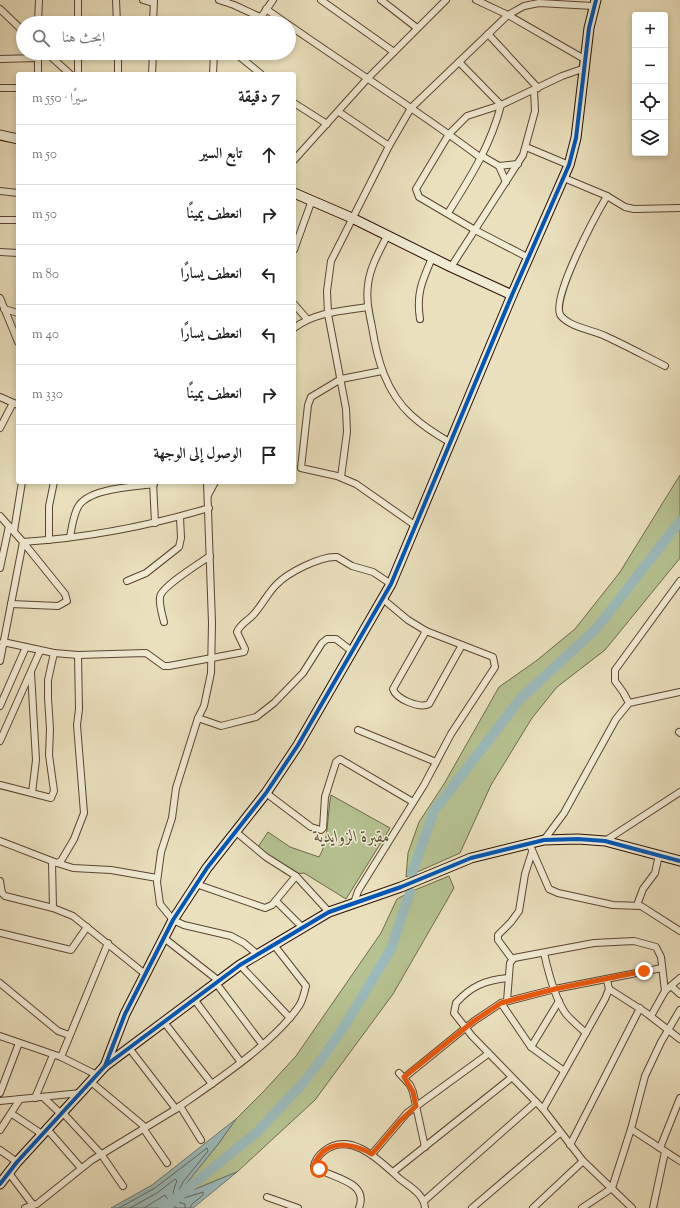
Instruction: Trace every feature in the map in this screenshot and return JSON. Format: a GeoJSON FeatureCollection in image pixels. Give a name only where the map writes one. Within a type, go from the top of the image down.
{"type":"FeatureCollection","features":[{"type":"Feature","properties":{"kind":"street"},"geometry":{"type":"LineString","coordinates":[[38,16],[39,0]]}},
{"type":"Feature","properties":{"kind":"street"},"geometry":{"type":"LineString","coordinates":[[78,0],[78,16]]}},
{"type":"Feature","properties":{"kind":"street"},"geometry":{"type":"LineString","coordinates":[[116,0],[117,16]]}},
{"type":"Feature","properties":{"kind":"street"},"geometry":{"type":"LineString","coordinates":[[143,0],[153,2],[153,16]]}},
{"type":"Feature","properties":{"kind":"street"},"geometry":{"type":"LineString","coordinates":[[219,0],[258,16]]}},
{"type":"Feature","properties":{"kind":"street"},"geometry":{"type":"LineString","coordinates":[[261,16],[273,0]]}},
{"type":"Feature","properties":{"kind":"street"},"geometry":{"type":"LineString","coordinates":[[321,0],[394,52]]}},
{"type":"Feature","properties":{"kind":"street"},"geometry":{"type":"LineString","coordinates":[[381,0],[417,28]]}},
{"type":"Feature","properties":{"kind":"street"},"geometry":{"type":"LineString","coordinates":[[296,158],[339,112],[367,79],[446,0]]}},
{"type":"Feature","properties":{"kind":"street"},"geometry":{"type":"LineString","coordinates":[[476,0],[508,15],[586,64]]}},
{"type":"Feature","properties":{"kind":"street"},"geometry":{"type":"LineString","coordinates":[[105,1066],[125,1014],[173,920],[196,884],[266,793],[298,745],[392,584],[512,295],[569,165],[576,138],[594,3],[539,3],[524,6],[508,15],[411,108],[389,146],[352,218],[329,270],[327,290],[328,314],[341,379],[347,425],[341,477]]}},
{"type":"Feature","properties":{"kind":"street"},"geometry":{"type":"LineString","coordinates":[[0,9],[16,24]]}},
{"type":"Feature","properties":{"kind":"street"},"geometry":{"type":"LineString","coordinates":[[266,9],[276,16]]}},
{"type":"Feature","properties":{"kind":"street"},"geometry":{"type":"LineString","coordinates":[[296,30],[482,157],[499,166],[518,164]]}},
{"type":"Feature","properties":{"kind":"street"},"geometry":{"type":"LineString","coordinates":[[451,267],[518,164],[526,147],[535,111],[536,89],[488,34]]}},
{"type":"Feature","properties":{"kind":"street"},"geometry":{"type":"LineString","coordinates":[[0,60],[16,58]]}},
{"type":"Feature","properties":{"kind":"street"},"geometry":{"type":"LineString","coordinates":[[38,60],[38,72]]}},
{"type":"Feature","properties":{"kind":"street"},"geometry":{"type":"LineString","coordinates":[[54,60],[67,72]]}},
{"type":"Feature","properties":{"kind":"street"},"geometry":{"type":"LineString","coordinates":[[78,60],[78,72]]}},
{"type":"Feature","properties":{"kind":"street"},"geometry":{"type":"LineString","coordinates":[[118,60],[118,72]]}},
{"type":"Feature","properties":{"kind":"street"},"geometry":{"type":"LineString","coordinates":[[152,72],[153,60]]}},
{"type":"Feature","properties":{"kind":"street"},"geometry":{"type":"LineString","coordinates":[[213,72],[214,60]]}},
{"type":"Feature","properties":{"kind":"street"},"geometry":{"type":"LineString","coordinates":[[244,60],[259,72]]}},
{"type":"Feature","properties":{"kind":"street"},"geometry":{"type":"LineString","coordinates":[[459,62],[501,105]]}},
{"type":"Feature","properties":{"kind":"street"},"geometry":{"type":"LineString","coordinates":[[529,258],[475,230],[419,197],[416,191],[449,134],[466,116],[501,105],[586,64]]}},
{"type":"Feature","properties":{"kind":"street"},"geometry":{"type":"LineString","coordinates":[[0,88],[16,88]]}},
{"type":"Feature","properties":{"kind":"street"},"geometry":{"type":"LineString","coordinates":[[296,104],[327,124]]}},
{"type":"Feature","properties":{"kind":"street"},"geometry":{"type":"LineString","coordinates":[[448,213],[482,157],[492,137],[501,105]]}},
{"type":"Feature","properties":{"kind":"street"},"geometry":{"type":"LineString","coordinates":[[339,112],[389,146]]}},
{"type":"Feature","properties":{"kind":"street"},"geometry":{"type":"LineString","coordinates":[[0,135],[16,139]]}},
{"type":"Feature","properties":{"kind":"street"},"geometry":{"type":"LineString","coordinates":[[526,147],[569,165]]}},
{"type":"Feature","properties":{"kind":"street"},"geometry":{"type":"LineString","coordinates":[[499,166],[506,182]]}},
{"type":"Feature","properties":{"kind":"street"},"geometry":{"type":"LineString","coordinates":[[564,178],[607,196],[622,205],[634,209],[680,208]]}},
{"type":"Feature","properties":{"kind":"street"},"geometry":{"type":"LineString","coordinates":[[0,192],[16,193]]}},
{"type":"Feature","properties":{"kind":"street"},"geometry":{"type":"LineString","coordinates":[[296,194],[352,218],[432,258],[512,295]]}},
{"type":"Feature","properties":{"kind":"street"},"geometry":{"type":"LineString","coordinates":[[607,196],[591,225],[562,289],[558,312],[561,316],[575,324],[603,335],[665,366]]}},
{"type":"Feature","properties":{"kind":"street"},"geometry":{"type":"LineString","coordinates":[[296,244],[312,200]]}},
{"type":"Feature","properties":{"kind":"street"},"geometry":{"type":"LineString","coordinates":[[0,220],[16,220]]}},
{"type":"Feature","properties":{"kind":"street"},"geometry":{"type":"LineString","coordinates":[[387,236],[370,274],[367,290],[368,307],[374,342],[382,371],[393,393],[410,415],[426,428],[451,443]]}},
{"type":"Feature","properties":{"kind":"street"},"geometry":{"type":"LineString","coordinates":[[0,252],[16,253]]}},
{"type":"Feature","properties":{"kind":"street"},"geometry":{"type":"LineString","coordinates":[[420,319],[418,295],[432,258]]}},
{"type":"Feature","properties":{"kind":"street"},"geometry":{"type":"LineString","coordinates":[[0,298],[3,312],[16,338]]}},
{"type":"Feature","properties":{"kind":"street"},"geometry":{"type":"LineString","coordinates":[[296,306],[307,319]]}},
{"type":"Feature","properties":{"kind":"street"},"geometry":{"type":"LineString","coordinates":[[296,327],[307,319],[368,307]]}},
{"type":"Feature","properties":{"kind":"street"},"geometry":{"type":"LineString","coordinates":[[3,312],[16,313]]}},
{"type":"Feature","properties":{"kind":"street"},"geometry":{"type":"LineString","coordinates":[[301,468],[309,401],[312,397],[341,379],[382,371]]}},
{"type":"Feature","properties":{"kind":"street"},"geometry":{"type":"LineString","coordinates":[[0,397],[15,404],[0,428]]}},
{"type":"Feature","properties":{"kind":"street"},"geometry":{"type":"LineString","coordinates":[[296,468],[341,477],[370,492],[416,526]]}},
{"type":"Feature","properties":{"kind":"street"},"geometry":{"type":"LineString","coordinates":[[0,568],[22,484]]}},
{"type":"Feature","properties":{"kind":"street"},"geometry":{"type":"LineString","coordinates":[[49,540],[49,506],[54,484]]}},
{"type":"Feature","properties":{"kind":"street"},"geometry":{"type":"LineString","coordinates":[[70,537],[78,506],[87,497],[96,493],[148,484]]}},
{"type":"Feature","properties":{"kind":"street"},"geometry":{"type":"LineString","coordinates":[[154,484],[155,523]]}},
{"type":"Feature","properties":{"kind":"street"},"geometry":{"type":"LineString","coordinates":[[206,484],[209,508],[212,658],[204,706],[198,718],[176,788],[172,818],[161,852],[157,878],[160,904],[173,920],[184,925],[231,936],[244,943],[258,954]]}},
{"type":"Feature","properties":{"kind":"street"},"geometry":{"type":"LineString","coordinates":[[208,495],[214,484]]}},
{"type":"Feature","properties":{"kind":"street"},"geometry":{"type":"LineString","coordinates":[[23,542],[70,537],[155,523],[209,508]]}},
{"type":"Feature","properties":{"kind":"street"},"geometry":{"type":"LineString","coordinates":[[0,516],[66,594],[67,601],[58,606],[11,604]]}},
{"type":"Feature","properties":{"kind":"street"},"geometry":{"type":"LineString","coordinates":[[127,581],[146,573],[179,547],[181,538],[180,517]]}},
{"type":"Feature","properties":{"kind":"street"},"geometry":{"type":"LineString","coordinates":[[0,661],[23,542]]}},
{"type":"Feature","properties":{"kind":"street"},"geometry":{"type":"LineString","coordinates":[[164,622],[160,594],[210,556]]}},
{"type":"Feature","properties":{"kind":"street"},"geometry":{"type":"LineString","coordinates":[[3,642],[40,651],[78,655],[146,653],[164,666],[169,666],[245,650],[238,630],[255,613],[276,585],[302,567],[320,560],[337,557],[352,566],[373,572],[392,584]]}},
{"type":"Feature","properties":{"kind":"street"},"geometry":{"type":"LineString","coordinates":[[629,703],[624,692],[615,681],[615,670],[680,582]]}},
{"type":"Feature","properties":{"kind":"street"},"geometry":{"type":"LineString","coordinates":[[354,903],[358,891],[413,802],[467,709],[495,667],[492,657],[426,631],[408,620],[384,600]]}},
{"type":"Feature","properties":{"kind":"street"},"geometry":{"type":"LineString","coordinates":[[426,631],[393,690],[397,695],[420,706],[429,704],[462,645]]}},
{"type":"Feature","properties":{"kind":"street"},"geometry":{"type":"LineString","coordinates":[[198,718],[221,726],[256,716],[274,703],[303,673],[322,643],[327,639],[336,639],[353,652]]}},
{"type":"Feature","properties":{"kind":"street"},"geometry":{"type":"LineString","coordinates":[[0,706],[26,647]]}},
{"type":"Feature","properties":{"kind":"street"},"geometry":{"type":"LineString","coordinates":[[0,741],[40,651]]}},
{"type":"Feature","properties":{"kind":"street"},"geometry":{"type":"LineString","coordinates":[[0,785],[51,798],[54,791],[49,750],[50,729],[48,698],[49,674],[54,653]]}},
{"type":"Feature","properties":{"kind":"street"},"geometry":{"type":"LineString","coordinates":[[55,862],[61,861],[74,839],[84,813],[77,725],[79,709],[78,655]]}},
{"type":"Feature","properties":{"kind":"street"},"geometry":{"type":"LineString","coordinates":[[31,673],[36,760],[32,793]]}},
{"type":"Feature","properties":{"kind":"street"},"geometry":{"type":"LineString","coordinates":[[544,840],[564,813],[616,719],[629,703],[680,692]]}},
{"type":"Feature","properties":{"kind":"street"},"geometry":{"type":"LineString","coordinates":[[358,730],[436,762]]}},
{"type":"Feature","properties":{"kind":"street"},"geometry":{"type":"LineString","coordinates":[[266,793],[311,827],[321,830],[323,828],[325,797],[336,762],[340,759],[413,802]]}},
{"type":"Feature","properties":{"kind":"street"},"geometry":{"type":"LineString","coordinates":[[605,841],[680,792]]}},
{"type":"Feature","properties":{"kind":"street"},"geometry":{"type":"LineString","coordinates":[[236,832],[266,856],[296,876],[329,912]]}},
{"type":"Feature","properties":{"kind":"street"},"geometry":{"type":"LineString","coordinates":[[0,1184],[17,1162],[105,1066],[240,965],[329,912],[471,858],[544,840],[578,839],[605,841],[680,861]]}},
{"type":"Feature","properties":{"kind":"street"},"geometry":{"type":"LineString","coordinates":[[0,841],[73,868],[111,870],[157,878]]}},
{"type":"Feature","properties":{"kind":"street"},"geometry":{"type":"LineString","coordinates":[[529,843],[546,885],[553,891],[613,904],[637,905],[680,931]]}},
{"type":"Feature","properties":{"kind":"street"},"geometry":{"type":"LineString","coordinates":[[512,960],[498,940],[498,935],[511,922],[519,911],[525,874],[532,852]]}},
{"type":"Feature","properties":{"kind":"street"},"geometry":{"type":"LineString","coordinates":[[637,905],[643,888],[655,873],[659,855]]}},
{"type":"Feature","properties":{"kind":"street"},"geometry":{"type":"LineString","coordinates":[[53,908],[55,862]]}},
{"type":"Feature","properties":{"kind":"street"},"geometry":{"type":"LineString","coordinates":[[196,884],[260,907],[268,907],[276,901],[296,876]]}},
{"type":"Feature","properties":{"kind":"street"},"geometry":{"type":"LineString","coordinates":[[0,881],[2,894],[5,896],[53,908],[73,916],[145,974]]}},
{"type":"Feature","properties":{"kind":"street"},"geometry":{"type":"LineString","coordinates":[[276,901],[302,928]]}},
{"type":"Feature","properties":{"kind":"street"},"geometry":{"type":"LineString","coordinates":[[0,932],[71,950],[74,948],[87,927]]}},
{"type":"Feature","properties":{"kind":"street"},"geometry":{"type":"LineString","coordinates":[[164,938],[217,982],[262,1044]]}},
{"type":"Feature","properties":{"kind":"street"},"geometry":{"type":"LineString","coordinates":[[564,1071],[531,1047],[504,1002],[510,963],[512,960],[530,954],[544,953],[594,943],[638,942],[658,948],[665,991]]}},
{"type":"Feature","properties":{"kind":"street"},"geometry":{"type":"LineString","coordinates":[[61,1057],[108,943]]}},
{"type":"Feature","properties":{"kind":"street"},"geometry":{"type":"LineString","coordinates":[[25,1208],[37,1204],[81,1168],[101,1154],[144,1127],[153,1124],[212,1084],[262,1044],[290,1018],[300,1005],[306,986],[274,945]]}},
{"type":"Feature","properties":{"kind":"street"},"geometry":{"type":"LineString","coordinates":[[544,953],[559,1001],[570,1018],[586,1033]]}},
{"type":"Feature","properties":{"kind":"street"},"geometry":{"type":"LineString","coordinates":[[240,965],[290,1018]]}},
{"type":"Feature","properties":{"kind":"street"},"geometry":{"type":"LineString","coordinates":[[404,1077],[466,1028],[504,1002],[555,989],[662,968]]}},
{"type":"Feature","properties":{"kind":"street"},"geometry":{"type":"LineString","coordinates":[[508,978],[486,981],[476,985],[456,1003],[454,1013],[488,1054],[543,1109],[583,1161],[632,1208]]}},
{"type":"Feature","properties":{"kind":"street"},"geometry":{"type":"LineString","coordinates":[[651,1016],[665,991],[680,978]]}},
{"type":"Feature","properties":{"kind":"street"},"geometry":{"type":"LineString","coordinates":[[543,1109],[609,989],[607,980]]}},
{"type":"Feature","properties":{"kind":"street"},"geometry":{"type":"LineString","coordinates":[[0,983],[58,1031],[69,1035]]}},
{"type":"Feature","properties":{"kind":"street"},"geometry":{"type":"LineString","coordinates":[[671,986],[680,994]]}},
{"type":"Feature","properties":{"kind":"street"},"geometry":{"type":"LineString","coordinates":[[609,989],[640,1008],[680,1039]]}},
{"type":"Feature","properties":{"kind":"street"},"geometry":{"type":"LineString","coordinates":[[194,999],[240,1061]]}},
{"type":"Feature","properties":{"kind":"street"},"geometry":{"type":"LineString","coordinates":[[531,1047],[559,1001]]}},
{"type":"Feature","properties":{"kind":"street"},"geometry":{"type":"LineString","coordinates":[[570,1145],[640,1008]]}},
{"type":"Feature","properties":{"kind":"street"},"geometry":{"type":"LineString","coordinates":[[582,1208],[612,1188],[631,1129],[645,1076],[668,1030],[680,1010]]}},
{"type":"Feature","properties":{"kind":"street"},"geometry":{"type":"LineString","coordinates":[[164,1022],[212,1084]]}},
{"type":"Feature","properties":{"kind":"street"},"geometry":{"type":"LineString","coordinates":[[0,1036],[61,1057],[97,1074]]}},
{"type":"Feature","properties":{"kind":"street"},"geometry":{"type":"LineString","coordinates":[[0,1093],[3,1076],[19,1043]]}},
{"type":"Feature","properties":{"kind":"street"},"geometry":{"type":"LineString","coordinates":[[129,1048],[178,1107],[201,1140]]}},
{"type":"Feature","properties":{"kind":"street"},"geometry":{"type":"LineString","coordinates":[[372,1154],[400,1121],[416,1106],[444,1088],[488,1054]]}},
{"type":"Feature","properties":{"kind":"street"},"geometry":{"type":"LineString","coordinates":[[35,1098],[53,1055]]}},
{"type":"Feature","properties":{"kind":"street"},"geometry":{"type":"LineString","coordinates":[[399,1072],[404,1077],[413,1092],[425,1147]]}},
{"type":"Feature","properties":{"kind":"street"},"geometry":{"type":"LineString","coordinates":[[393,1172],[511,1078]]}},
{"type":"Feature","properties":{"kind":"street"},"geometry":{"type":"LineString","coordinates":[[91,1082],[144,1127],[167,1163]]}},
{"type":"Feature","properties":{"kind":"street"},"geometry":{"type":"LineString","coordinates":[[0,1102],[81,1093]]}},
{"type":"Feature","properties":{"kind":"street"},"geometry":{"type":"LineString","coordinates":[[43,1097],[101,1154],[123,1186]]}},
{"type":"Feature","properties":{"kind":"street"},"geometry":{"type":"LineString","coordinates":[[660,1148],[680,1098]]}},
{"type":"Feature","properties":{"kind":"street"},"geometry":{"type":"LineString","coordinates":[[0,1130],[12,1114],[20,1099]]}},
{"type":"Feature","properties":{"kind":"street"},"geometry":{"type":"LineString","coordinates":[[424,1201],[536,1102]]}},
{"type":"Feature","properties":{"kind":"street"},"geometry":{"type":"LineString","coordinates":[[12,1114],[45,1132],[81,1168]]}},
{"type":"Feature","properties":{"kind":"street"},"geometry":{"type":"LineString","coordinates":[[631,1129],[680,1161]]}},
{"type":"Feature","properties":{"kind":"street"},"geometry":{"type":"LineString","coordinates":[[472,1208],[560,1133]]}},
{"type":"Feature","properties":{"kind":"street"},"geometry":{"type":"LineString","coordinates":[[359,1208],[361,1201],[357,1189],[344,1180],[316,1168],[314,1163],[322,1152],[335,1145],[350,1146],[372,1154],[418,1193],[424,1201],[424,1208]]}},
{"type":"Feature","properties":{"kind":"street"},"geometry":{"type":"LineString","coordinates":[[0,1150],[17,1162]]}},
{"type":"Feature","properties":{"kind":"street"},"geometry":{"type":"LineString","coordinates":[[653,1208],[666,1152]]}},
{"type":"Feature","properties":{"kind":"street"},"geometry":{"type":"LineString","coordinates":[[534,1208],[583,1161]]}},
{"type":"Feature","properties":{"kind":"street"},"geometry":{"type":"LineString","coordinates":[[9,1173],[33,1205]]}},
{"type":"Feature","properties":{"kind":"street"},"geometry":{"type":"LineString","coordinates":[[267,1197],[298,1208]]}},
{"type":"Feature","properties":{"kind":"green space"},"geometry":{"type":"Polygon","coordinates":[[[680,475],[680,558],[605,650],[557,687],[532,718],[491,785],[460,853],[406,877],[408,853],[419,822],[444,784],[499,687],[536,661],[575,629],[620,572],[680,475]]]}},
{"type":"Feature","properties":{"kind":"green space","name":"مقبرة الزوايدية"},"geometry":{"type":"Polygon","coordinates":[[[331,795],[390,828],[346,899],[304,873],[296,874],[272,860],[258,847],[268,832],[290,847],[319,857],[325,844],[331,795]]]}},
{"type":"Feature","properties":{"kind":"green space"},"geometry":{"type":"Polygon","coordinates":[[[449,876],[454,888],[393,994],[315,1100],[237,1172],[180,1195],[186,1184],[236,1119],[296,1056],[381,933],[397,899],[449,876]]]}},
{"type":"Feature","properties":{"kind":"water"},"geometry":{"type":"Polygon","coordinates":[[[236,1119],[186,1184],[181,1195],[237,1172],[193,1208],[111,1208],[152,1185],[236,1119]]]}},
{"type":"Feature","properties":{"kind":"waterway"},"geometry":{"type":"LineString","coordinates":[[412,873],[434,811],[521,698],[596,629],[680,521]]}},
{"type":"Feature","properties":{"kind":"waterway"},"geometry":{"type":"LineString","coordinates":[[164,1208],[257,1132],[303,1083],[347,1022],[391,949],[410,892]]}},
{"type":"Feature","properties":{"kind":"cycle path"},"geometry":{"type":"LineString","coordinates":[[105,1066],[125,1014],[173,920],[207,868],[266,793],[298,745],[391,584],[512,295],[569,165],[576,138],[589,28],[596,0]]}},
{"type":"Feature","properties":{"kind":"cycle path"},"geometry":{"type":"LineString","coordinates":[[0,1184],[17,1162],[105,1066],[240,965],[329,912],[401,887],[471,858],[544,840],[578,839],[605,841],[680,861]]}},
{"type":"Feature","properties":{"kind":"route"},"geometry":{"type":"LineString","coordinates":[[319,1169],[314,1166],[317,1158],[322,1152],[335,1145],[362,1148],[372,1154],[407,1113],[416,1106],[413,1092],[404,1077],[474,1021],[501,1003],[555,989],[607,980],[644,971]]}}]}
